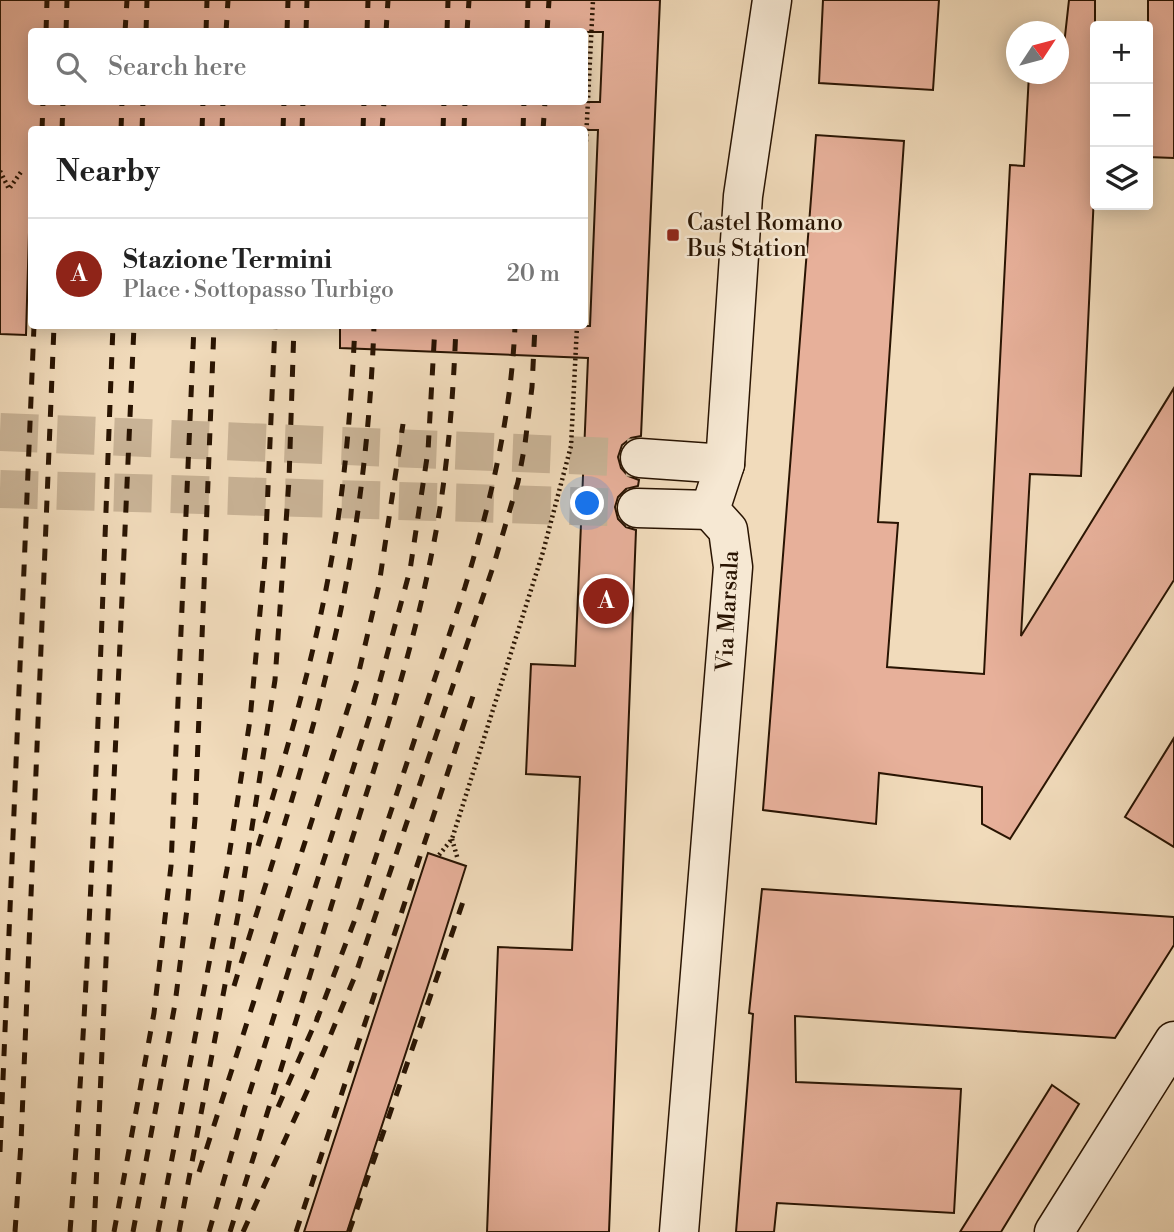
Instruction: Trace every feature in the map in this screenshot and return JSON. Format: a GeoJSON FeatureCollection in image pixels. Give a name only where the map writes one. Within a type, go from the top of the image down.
{"type":"FeatureCollection","features":[{"type":"Feature","properties":{"kind":"main road"},"geometry":{"type":"LineString","coordinates":[[637,509],[710,510],[725,464],[743,196],[772,0]]}},
{"type":"Feature","properties":{"kind":"main road"},"geometry":{"type":"LineString","coordinates":[[640,458],[725,464]]}},
{"type":"Feature","properties":{"kind":"main road","name":"Via Marsala"},"geometry":{"type":"LineString","coordinates":[[679,1232],[733,567],[728,530],[710,510]]}},
{"type":"Feature","properties":{"kind":"main road"},"geometry":{"type":"LineString","coordinates":[[1054,1232],[1174,1041]]}},
{"type":"Feature","properties":{"kind":"path"},"geometry":{"type":"LineString","coordinates":[[588,100],[593,0]]}},
{"type":"Feature","properties":{"kind":"path"},"geometry":{"type":"LineString","coordinates":[[587,126],[588,105]]}},
{"type":"Feature","properties":{"kind":"path"},"geometry":{"type":"LineString","coordinates":[[0,171],[9,189],[21,172]]}},
{"type":"Feature","properties":{"kind":"path"},"geometry":{"type":"LineString","coordinates":[[439,855],[452,839],[543,552],[571,446],[577,329]]}},
{"type":"Feature","properties":{"kind":"path"},"geometry":{"type":"LineString","coordinates":[[452,839],[458,860]]}},
{"type":"Feature","properties":{"kind":"building"},"geometry":{"type":"Polygon","coordinates":[[[0,0],[660,0],[641,436],[631,438],[622,445],[618,457],[621,468],[628,476],[639,480],[638,486],[626,489],[618,497],[615,507],[618,519],[626,527],[636,530],[609,1232],[487,1232],[498,947],[572,950],[580,777],[526,774],[531,664],[575,666],[588,358],[340,348],[340,329],[588,329],[598,130],[588,130],[588,126],[28,126],[26,335],[0,334],[0,0]]]}},
{"type":"Feature","properties":{"kind":"building"},"geometry":{"type":"Polygon","coordinates":[[[823,0],[939,0],[933,90],[819,83],[823,0]]]}},
{"type":"Feature","properties":{"kind":"building"},"geometry":{"type":"Polygon","coordinates":[[[1069,0],[1095,0],[1095,21],[1090,21],[1090,210],[1093,210],[1081,476],[1030,474],[1021,636],[1174,388],[1174,580],[1010,839],[982,824],[982,787],[879,773],[876,824],[763,810],[816,135],[904,141],[878,522],[898,523],[887,667],[984,674],[1010,165],[1024,166],[1028,84],[1069,84],[1069,21],[1067,21],[1069,0]]]}},
{"type":"Feature","properties":{"kind":"building"},"geometry":{"type":"Polygon","coordinates":[[[1148,0],[1174,0],[1174,158],[1153,157],[1153,21],[1148,21],[1148,0]]]}},
{"type":"Feature","properties":{"kind":"building"},"geometry":{"type":"Polygon","coordinates":[[[1174,738],[1174,847],[1125,817],[1174,738]]]}},
{"type":"Feature","properties":{"kind":"building"},"geometry":{"type":"Polygon","coordinates":[[[428,853],[466,866],[432,973],[347,1232],[304,1232],[428,853]]]}},
{"type":"Feature","properties":{"kind":"building"},"geometry":{"type":"Polygon","coordinates":[[[762,889],[1174,917],[1174,945],[1115,1038],[795,1016],[796,1082],[961,1089],[954,1213],[777,1203],[774,1232],[736,1232],[753,1014],[749,1013],[762,889]]]}},
{"type":"Feature","properties":{"kind":"building"},"geometry":{"type":"Polygon","coordinates":[[[1052,1085],[1079,1104],[1001,1232],[960,1232],[1052,1085]]]}},
{"type":"Feature","properties":{"kind":"tunnel"},"geometry":{"type":"LineString","coordinates":[[0,432],[640,458]]}},
{"type":"Feature","properties":{"kind":"tunnel"},"geometry":{"type":"LineString","coordinates":[[0,489],[637,508]]}},
{"type":"Feature","properties":{"kind":"railway"},"geometry":{"type":"LineString","coordinates":[[46,28],[47,0]]}},
{"type":"Feature","properties":{"kind":"railway"},"geometry":{"type":"LineString","coordinates":[[66,28],[67,0]]}},
{"type":"Feature","properties":{"kind":"railway"},"geometry":{"type":"LineString","coordinates":[[125,28],[127,0]]}},
{"type":"Feature","properties":{"kind":"railway"},"geometry":{"type":"LineString","coordinates":[[146,28],[147,0]]}},
{"type":"Feature","properties":{"kind":"railway"},"geometry":{"type":"LineString","coordinates":[[206,28],[207,0]]}},
{"type":"Feature","properties":{"kind":"railway"},"geometry":{"type":"LineString","coordinates":[[226,28],[228,0]]}},
{"type":"Feature","properties":{"kind":"railway"},"geometry":{"type":"LineString","coordinates":[[287,28],[288,0]]}},
{"type":"Feature","properties":{"kind":"railway"},"geometry":{"type":"LineString","coordinates":[[306,28],[307,0]]}},
{"type":"Feature","properties":{"kind":"railway"},"geometry":{"type":"LineString","coordinates":[[367,28],[368,0]]}},
{"type":"Feature","properties":{"kind":"railway"},"geometry":{"type":"LineString","coordinates":[[386,28],[388,0]]}},
{"type":"Feature","properties":{"kind":"railway"},"geometry":{"type":"LineString","coordinates":[[447,28],[448,0]]}},
{"type":"Feature","properties":{"kind":"railway"},"geometry":{"type":"LineString","coordinates":[[467,28],[469,0]]}},
{"type":"Feature","properties":{"kind":"railway"},"geometry":{"type":"LineString","coordinates":[[527,28],[528,0]]}},
{"type":"Feature","properties":{"kind":"railway"},"geometry":{"type":"LineString","coordinates":[[547,28],[549,0]]}},
{"type":"Feature","properties":{"kind":"railway"},"geometry":{"type":"LineString","coordinates":[[42,126],[43,105]]}},
{"type":"Feature","properties":{"kind":"railway"},"geometry":{"type":"LineString","coordinates":[[62,126],[63,105]]}},
{"type":"Feature","properties":{"kind":"railway"},"geometry":{"type":"LineString","coordinates":[[121,126],[122,105]]}},
{"type":"Feature","properties":{"kind":"railway"},"geometry":{"type":"LineString","coordinates":[[142,126],[143,105]]}},
{"type":"Feature","properties":{"kind":"railway"},"geometry":{"type":"LineString","coordinates":[[202,126],[203,105]]}},
{"type":"Feature","properties":{"kind":"railway"},"geometry":{"type":"LineString","coordinates":[[222,126],[223,105]]}},
{"type":"Feature","properties":{"kind":"railway"},"geometry":{"type":"LineString","coordinates":[[283,126],[284,105]]}},
{"type":"Feature","properties":{"kind":"railway"},"geometry":{"type":"LineString","coordinates":[[302,126],[303,105]]}},
{"type":"Feature","properties":{"kind":"railway"},"geometry":{"type":"LineString","coordinates":[[363,126],[364,105]]}},
{"type":"Feature","properties":{"kind":"railway"},"geometry":{"type":"LineString","coordinates":[[382,126],[384,105]]}},
{"type":"Feature","properties":{"kind":"railway"},"geometry":{"type":"LineString","coordinates":[[443,126],[444,105]]}},
{"type":"Feature","properties":{"kind":"railway"},"geometry":{"type":"LineString","coordinates":[[464,126],[465,105]]}},
{"type":"Feature","properties":{"kind":"railway"},"geometry":{"type":"LineString","coordinates":[[523,126],[524,105]]}},
{"type":"Feature","properties":{"kind":"railway"},"geometry":{"type":"LineString","coordinates":[[543,126],[545,105]]}},
{"type":"Feature","properties":{"kind":"railway"},"geometry":{"type":"LineString","coordinates":[[0,1152],[34,329]]}},
{"type":"Feature","properties":{"kind":"railway"},"geometry":{"type":"LineString","coordinates":[[15,1232],[21,1143],[54,329]]}},
{"type":"Feature","properties":{"kind":"railway"},"geometry":{"type":"LineString","coordinates":[[70,1232],[91,892],[113,329]]}},
{"type":"Feature","properties":{"kind":"railway"},"geometry":{"type":"LineString","coordinates":[[94,1232],[134,329]]}},
{"type":"Feature","properties":{"kind":"railway"},"geometry":{"type":"LineString","coordinates":[[114,1232],[154,1013],[171,866],[194,329]]}},
{"type":"Feature","properties":{"kind":"railway"},"geometry":{"type":"LineString","coordinates":[[133,1232],[175,1004],[187,909],[195,819],[214,329]]}},
{"type":"Feature","properties":{"kind":"railway"},"geometry":{"type":"LineString","coordinates":[[158,1232],[227,869],[250,720],[265,558],[275,329]]}},
{"type":"Feature","properties":{"kind":"railway"},"geometry":{"type":"LineString","coordinates":[[179,1232],[240,904],[275,680],[289,480],[294,329]]}},
{"type":"Feature","properties":{"kind":"railway"},"geometry":{"type":"LineString","coordinates":[[258,846],[307,673],[330,568],[347,447],[355,329]]}},
{"type":"Feature","properties":{"kind":"railway"},"geometry":{"type":"LineString","coordinates":[[234,986],[299,777],[341,610],[361,489],[374,329]]}},
{"type":"Feature","properties":{"kind":"railway"},"geometry":{"type":"LineString","coordinates":[[209,1232],[245,1107],[374,703],[410,570],[428,451],[435,329]]}},
{"type":"Feature","properties":{"kind":"railway"},"geometry":{"type":"LineString","coordinates":[[230,1232],[379,752],[423,597],[445,471],[456,329]]}},
{"type":"Feature","properties":{"kind":"railway"},"geometry":{"type":"LineString","coordinates":[[316,1022],[357,914],[465,587],[491,490],[504,425],[515,329]]}},
{"type":"Feature","properties":{"kind":"railway"},"geometry":{"type":"LineString","coordinates":[[243,1232],[309,1087],[355,976],[494,564],[518,482],[525,444],[532,387],[535,329]]}},
{"type":"Feature","properties":{"kind":"railway"},"geometry":{"type":"LineString","coordinates":[[199,1172],[357,680],[379,585],[403,424]]}},
{"type":"Feature","properties":{"kind":"railway"},"geometry":{"type":"LineString","coordinates":[[296,1232],[475,690]]}},
{"type":"Feature","properties":{"kind":"railway"},"geometry":{"type":"LineString","coordinates":[[349,1232],[465,896]]}},
{"type":"Feature","properties":{"kind":"railway"},"geometry":{"type":"LineString","coordinates":[[278,1107],[319,1014]]}},
{"type":"Feature","properties":{"kind":"place","name":"Castel Romano Bus Station"},"geometry":{"type":"Point","coordinates":[673,235]}},
{"type":"Feature","properties":{"kind":"place","name":"Stazione Termini"},"geometry":{"type":"Point","coordinates":[606,601]}}]}
